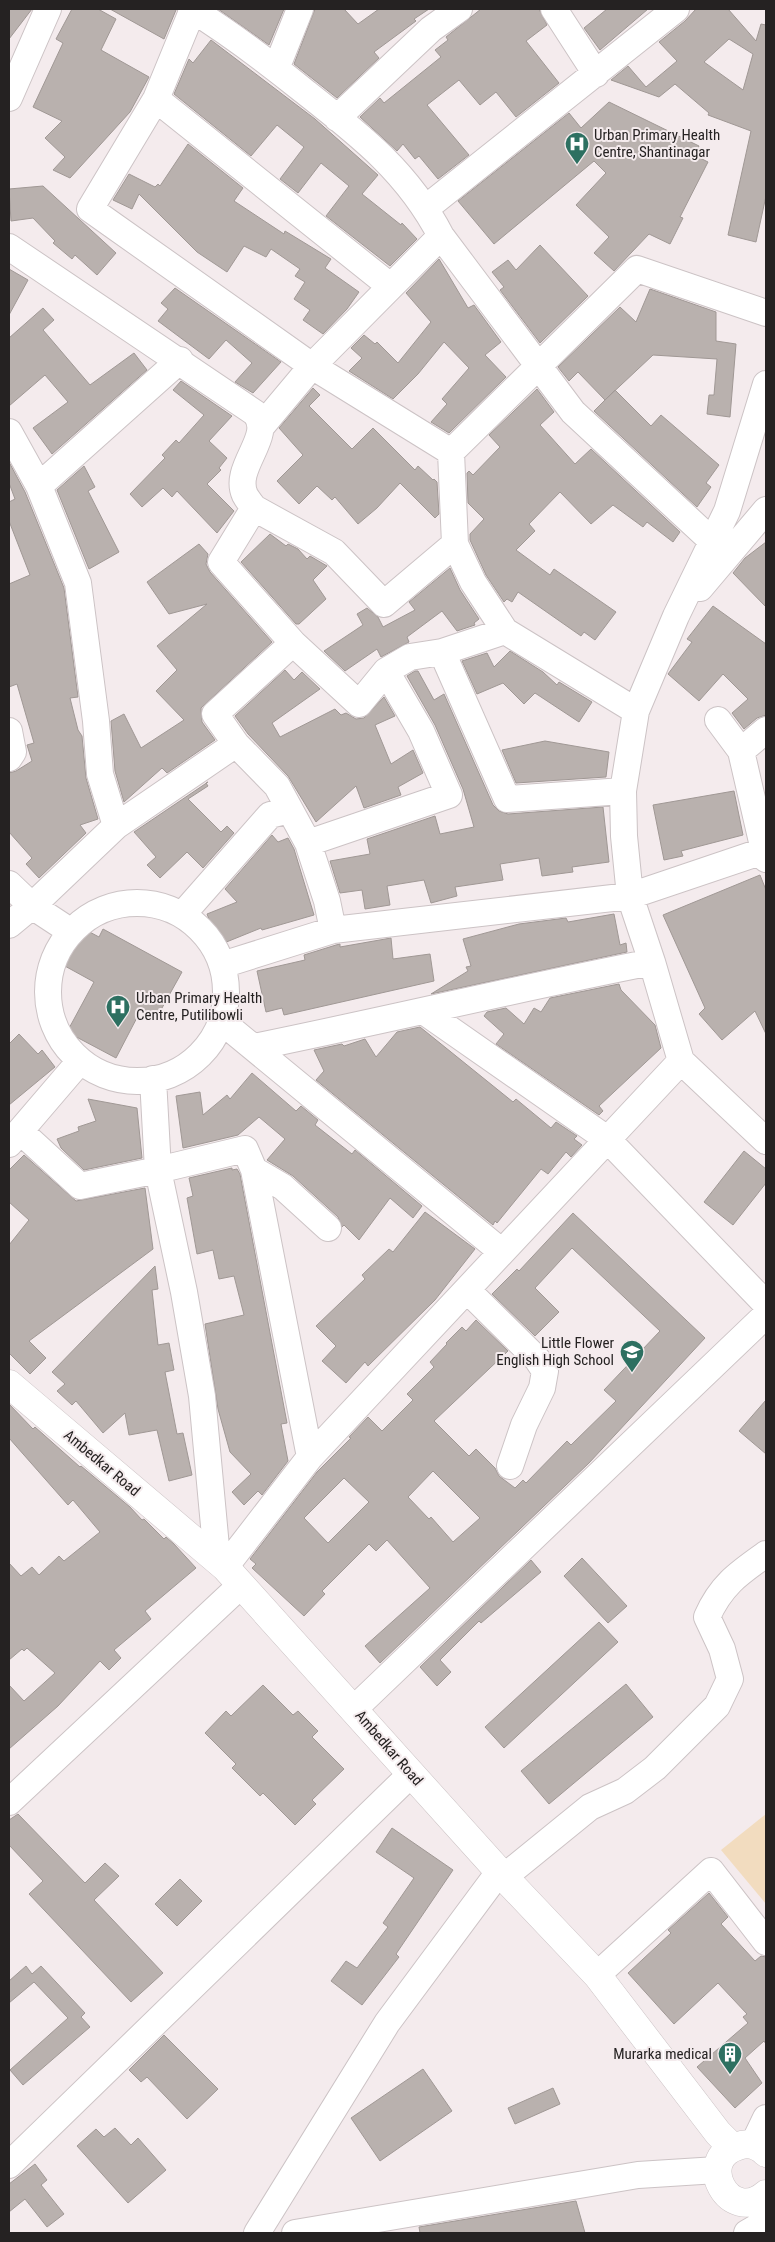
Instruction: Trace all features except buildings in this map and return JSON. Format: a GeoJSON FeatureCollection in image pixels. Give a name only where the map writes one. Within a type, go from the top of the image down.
{"type":"FeatureCollection","features":[{"type":"Feature","properties":{"kind":"main road","name":"Ambedkar Road"},"geometry":{"type":"LineString","coordinates":[[9,1384],[227,1570],[502,1874],[597,1975],[718,2133],[756,2148]]}},
{"type":"Feature","properties":{"kind":"main road"},"geometry":{"type":"LineString","coordinates":[[756,2148],[720,2161],[717,2170],[718,2180],[728,2196],[763,2209]]}},
{"type":"Feature","properties":{"kind":"street"},"geometry":{"type":"LineString","coordinates":[[452,452],[312,366],[90,209],[156,99],[192,9],[276,69],[388,160],[426,208],[441,236],[540,364],[573,412],[712,541]]}},
{"type":"Feature","properties":{"kind":"street"},"geometry":{"type":"LineString","coordinates":[[276,69],[300,9]]}},
{"type":"Feature","properties":{"kind":"street"},"geometry":{"type":"LineString","coordinates":[[338,118],[431,28],[459,9]]}},
{"type":"Feature","properties":{"kind":"street"},"geometry":{"type":"LineString","coordinates":[[554,9],[596,74]]}},
{"type":"Feature","properties":{"kind":"street"},"geometry":{"type":"LineString","coordinates":[[426,208],[676,9]]}},
{"type":"Feature","properties":{"kind":"street"},"geometry":{"type":"LineString","coordinates":[[9,98],[41,14]]}},
{"type":"Feature","properties":{"kind":"street"},"geometry":{"type":"LineString","coordinates":[[156,99],[390,286]]}},
{"type":"Feature","properties":{"kind":"street"},"geometry":{"type":"LineString","coordinates":[[441,236],[312,366],[261,427],[242,477],[245,495],[254,508],[334,552],[384,604],[455,544]]}},
{"type":"Feature","properties":{"kind":"street"},"geometry":{"type":"LineString","coordinates":[[9,247],[251,408],[260,418],[261,427]]}},
{"type":"Feature","properties":{"kind":"street"},"geometry":{"type":"LineString","coordinates":[[636,711],[505,630],[473,582],[455,544],[452,452],[637,269],[766,313]]}},
{"type":"Feature","properties":{"kind":"street"},"geometry":{"type":"LineString","coordinates":[[39,486],[180,360]]}},
{"type":"Feature","properties":{"kind":"street"},"geometry":{"type":"LineString","coordinates":[[766,384],[727,511],[676,616],[636,711],[624,791],[624,836],[630,896],[652,962],[681,1061],[766,1141]]}},
{"type":"Feature","properties":{"kind":"street"},"geometry":{"type":"LineString","coordinates":[[9,432],[39,486],[78,583],[96,721],[100,774],[116,826]]}},
{"type":"Feature","properties":{"kind":"street"},"geometry":{"type":"LineString","coordinates":[[254,508],[221,562],[293,643],[360,704],[386,671],[410,657],[442,652],[505,630]]}},
{"type":"Feature","properties":{"kind":"street"},"geometry":{"type":"LineString","coordinates":[[676,616],[766,510]]}},
{"type":"Feature","properties":{"kind":"street"},"geometry":{"type":"LineString","coordinates":[[293,643],[215,714],[236,744],[277,786],[308,843],[327,901],[333,930]]}},
{"type":"Feature","properties":{"kind":"street"},"geometry":{"type":"LineString","coordinates":[[442,652],[507,799],[624,791]]}},
{"type":"Feature","properties":{"kind":"street"},"geometry":{"type":"LineString","coordinates":[[308,843],[449,795],[421,731],[386,671]]}},
{"type":"Feature","properties":{"kind":"street"},"geometry":{"type":"LineString","coordinates":[[222,965],[333,930],[630,896],[765,853],[741,751],[718,720]]}},
{"type":"Feature","properties":{"kind":"street"},"geometry":{"type":"LineString","coordinates":[[741,751],[766,730]]}},
{"type":"Feature","properties":{"kind":"street"},"geometry":{"type":"LineString","coordinates":[[9,731],[13,752],[9,758]]}},
{"type":"Feature","properties":{"kind":"street"},"geometry":{"type":"LineString","coordinates":[[9,925],[32,906],[116,826],[236,744]]}},
{"type":"Feature","properties":{"kind":"street"},"geometry":{"type":"LineString","coordinates":[[182,915],[270,815],[290,810],[308,843]]}},
{"type":"Feature","properties":{"kind":"street"},"geometry":{"type":"LineString","coordinates":[[9,884],[32,906],[70,931]]}},
{"type":"Feature","properties":{"kind":"street"},"geometry":{"type":"LineString","coordinates":[[144,902],[182,915],[203,931],[222,965],[226,993],[222,1020],[211,1042],[196,1059],[175,1072],[153,1079],[127,1081],[103,1074],[80,1061],[61,1039],[50,1012],[49,1003],[48,983],[54,955],[70,931],[91,914],[117,904],[144,902]]}},
{"type":"Feature","properties":{"kind":"street"},"geometry":{"type":"LineString","coordinates":[[254,1047],[425,1012],[546,983],[652,962]]}},
{"type":"Feature","properties":{"kind":"street"},"geometry":{"type":"LineString","coordinates":[[425,1012],[608,1139],[766,1304]]}},
{"type":"Feature","properties":{"kind":"street"},"geometry":{"type":"LineString","coordinates":[[222,1020],[502,1252]]}},
{"type":"Feature","properties":{"kind":"street"},"geometry":{"type":"LineString","coordinates":[[80,1061],[14,1138],[80,1186],[245,1149],[254,1170],[310,1457]]}},
{"type":"Feature","properties":{"kind":"street"},"geometry":{"type":"LineString","coordinates":[[11,1794],[227,1570],[310,1457],[681,1061]]}},
{"type":"Feature","properties":{"kind":"street"},"geometry":{"type":"LineString","coordinates":[[153,1079],[158,1170],[184,1292],[202,1396],[227,1570]]}},
{"type":"Feature","properties":{"kind":"street"},"geometry":{"type":"LineString","coordinates":[[254,1170],[283,1187],[328,1228]]}},
{"type":"Feature","properties":{"kind":"street"},"geometry":{"type":"LineString","coordinates":[[467,1290],[537,1359],[545,1371],[542,1388],[524,1424],[510,1466]]}},
{"type":"Feature","properties":{"kind":"street"},"geometry":{"type":"LineString","coordinates":[[354,1709],[766,1315]]}},
{"type":"Feature","properties":{"kind":"street"},"geometry":{"type":"LineString","coordinates":[[257,2233],[387,2023],[502,1874],[590,1807],[625,1791],[655,1768],[717,1706],[730,1679],[722,1649],[707,1617],[714,1600],[732,1578],[766,1554]]}},
{"type":"Feature","properties":{"kind":"street"},"geometry":{"type":"LineString","coordinates":[[9,2165],[411,1774]]}},
{"type":"Feature","properties":{"kind":"street"},"geometry":{"type":"LineString","coordinates":[[597,1975],[711,1871],[766,1942]]}},
{"type":"Feature","properties":{"kind":"street"},"geometry":{"type":"LineString","coordinates":[[756,2148],[766,2118]]}},
{"type":"Feature","properties":{"kind":"street"},"geometry":{"type":"LineString","coordinates":[[296,2233],[411,2224],[638,2175],[717,2170]]}},
{"type":"Feature","properties":{"kind":"street"},"geometry":{"type":"LineString","coordinates":[[748,2233],[763,2209]]}},
{"type":"Feature","properties":{"kind":"shaded area"},"geometry":{"type":"Polygon","coordinates":[[[766,1814],[766,1904],[721,1850],[766,1814]]]}},
{"type":"Feature","properties":{"kind":"place","name":"Urban Primary Health Centre, Shantinagar"},"geometry":{"type":"Point","coordinates":[577,165]}},
{"type":"Feature","properties":{"kind":"place","name":"Urban Primary Health Centre, Putilibowli"},"geometry":{"type":"Point","coordinates":[118,1028]}},
{"type":"Feature","properties":{"kind":"place","name":"Little Flower English High School"},"geometry":{"type":"Point","coordinates":[632,1373]}},
{"type":"Feature","properties":{"kind":"place","name":"Murarka medical"},"geometry":{"type":"Point","coordinates":[730,2075]}}]}
